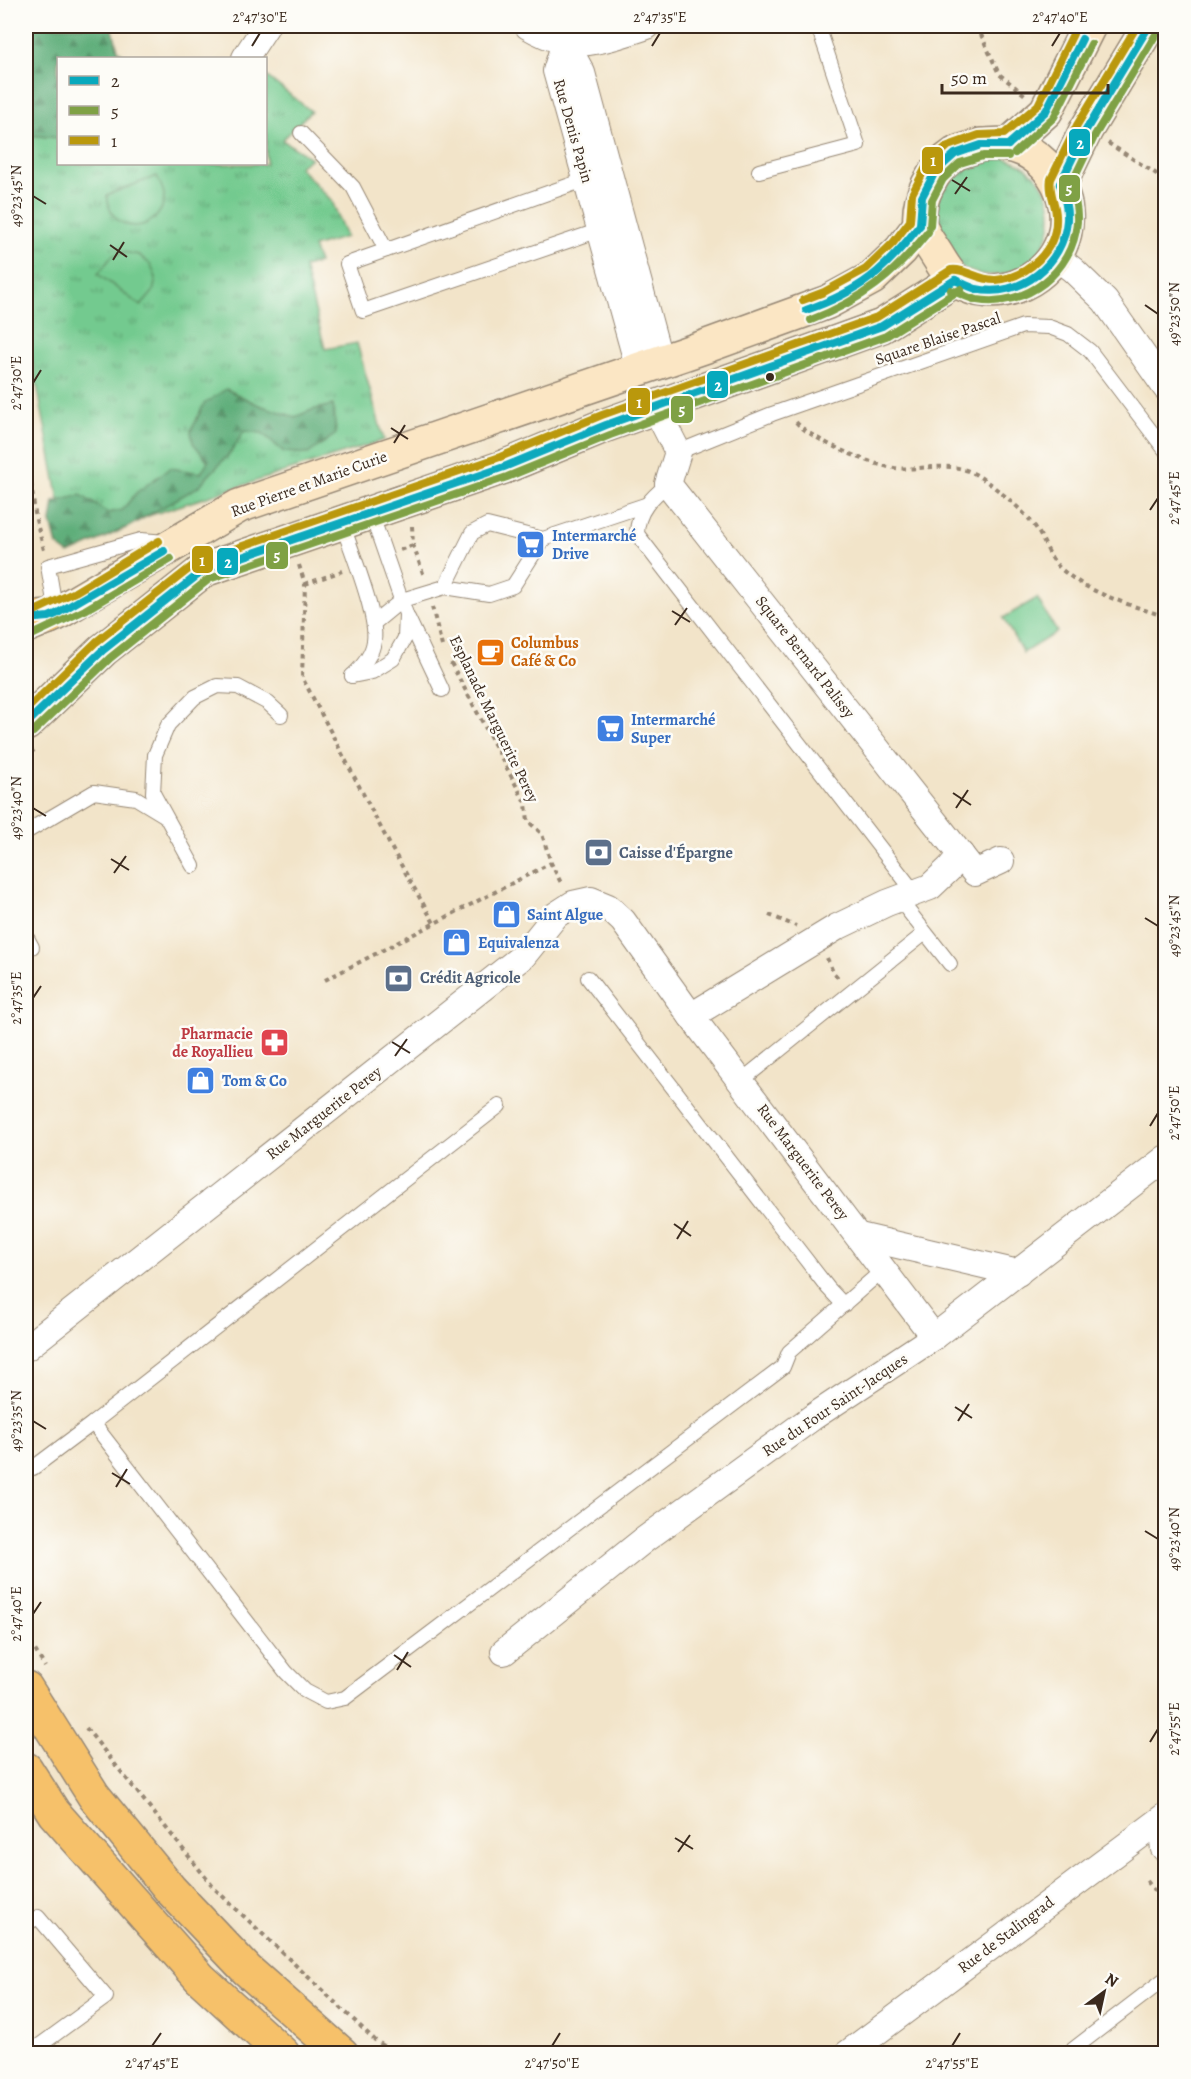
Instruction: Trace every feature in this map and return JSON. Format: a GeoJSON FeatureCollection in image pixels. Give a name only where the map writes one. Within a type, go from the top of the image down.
{"type":"FeatureCollection","features":[{"type":"Feature","properties":{"kind":"main road"},"geometry":{"type":"LineString","coordinates":[[1008,145],[1047,107],[1089,26]]}},
{"type":"Feature","properties":{"kind":"main road"},"geometry":{"type":"LineString","coordinates":[[1060,184],[1107,93],[1149,26]]}},
{"type":"Feature","properties":{"kind":"main road"},"geometry":{"type":"LineString","coordinates":[[981,145],[1008,145],[1029,153],[1047,166],[1060,184],[1066,202],[1067,221],[1064,240],[1056,256],[1041,274],[1021,285],[999,290],[976,289],[955,280],[920,225],[922,197],[934,172],[955,154],[981,145]]}},
{"type":"Feature","properties":{"kind":"main road","name":"Rue Pierre et Marie Curie"},"geometry":{"type":"LineString","coordinates":[[39,619],[130,572],[239,507],[828,302],[872,278],[901,250],[920,225]]}},
{"type":"Feature","properties":{"kind":"main road"},"geometry":{"type":"LineString","coordinates":[[26,724],[103,650],[204,570],[504,467],[606,425],[882,326],[955,280]]}},
{"type":"Feature","properties":{"kind":"main road"},"geometry":{"type":"LineString","coordinates":[[656,407],[656,390],[663,378],[685,368],[663,361]]}},
{"type":"Feature","properties":{"kind":"main road"},"geometry":{"type":"LineString","coordinates":[[357,518],[340,506],[342,496],[346,488],[367,474],[374,459]]}},
{"type":"Feature","properties":{"kind":"main road"},"geometry":{"type":"LineString","coordinates":[[37,1680],[94,1796],[170,1889],[247,1970],[342,2054]]}},
{"type":"Feature","properties":{"kind":"main road"},"geometry":{"type":"LineString","coordinates":[[26,1769],[54,1813],[200,1978],[283,2054]]}},
{"type":"Feature","properties":{"kind":"street"},"geometry":{"type":"LineString","coordinates":[[246,57],[266,26]]}},
{"type":"Feature","properties":{"kind":"street"},"geometry":{"type":"LineString","coordinates":[[528,26],[565,42],[587,42],[647,26]]}},
{"type":"Feature","properties":{"kind":"street","name":"Rue Denis Papin"},"geometry":{"type":"LineString","coordinates":[[565,42],[556,71],[597,176],[611,226],[663,361]]}},
{"type":"Feature","properties":{"kind":"street"},"geometry":{"type":"LineString","coordinates":[[1056,256],[1074,270],[1105,301],[1158,364],[1166,388]]}},
{"type":"Feature","properties":{"kind":"street"},"geometry":{"type":"LineString","coordinates":[[656,407],[678,452],[668,483]]}},
{"type":"Feature","properties":{"kind":"street","name":"Square Bernard Palissy"},"geometry":{"type":"LineString","coordinates":[[668,483],[975,873],[1001,861]]}},
{"type":"Feature","properties":{"kind":"street"},"geometry":{"type":"LineString","coordinates":[[691,1016],[837,927],[930,887],[961,855]]}},
{"type":"Feature","properties":{"kind":"street","name":"Rue Marguerite Perey"},"geometry":{"type":"LineString","coordinates":[[26,1348],[523,956],[556,915],[573,904],[591,900],[608,907],[623,921],[691,1016],[934,1337]]}},
{"type":"Feature","properties":{"kind":"street","name":"Rue du Four Saint-Jacques"},"geometry":{"type":"LineString","coordinates":[[504,1652],[644,1540],[813,1418],[934,1337],[1166,1158]]}},
{"type":"Feature","properties":{"kind":"street","name":"Rue Marguerite Perey"},"geometry":{"type":"LineString","coordinates":[[859,1236],[1018,1273]]}},
{"type":"Feature","properties":{"kind":"street","name":"Rue de Stalingrad"},"geometry":{"type":"LineString","coordinates":[[847,2054],[1166,1818]]}},
{"type":"Feature","properties":{"kind":"lane"},"geometry":{"type":"LineString","coordinates":[[759,171],[858,145],[818,26]]}},
{"type":"Feature","properties":{"kind":"lane"},"geometry":{"type":"LineString","coordinates":[[301,133],[353,187],[386,250]]}},
{"type":"Feature","properties":{"kind":"lane"},"geometry":{"type":"LineString","coordinates":[[597,176],[347,264],[363,311],[611,226]]}},
{"type":"Feature","properties":{"kind":"lane","name":"Square Blaise Pascal"},"geometry":{"type":"LineString","coordinates":[[678,452],[786,410],[1023,326],[1049,327],[1068,334],[1090,351],[1166,451]]}},
{"type":"Feature","properties":{"kind":"lane"},"geometry":{"type":"LineString","coordinates":[[668,483],[645,505],[637,523],[637,534],[907,896],[925,933],[950,964]]}},
{"type":"Feature","properties":{"kind":"lane"},"geometry":{"type":"LineString","coordinates":[[445,587],[471,533],[487,525],[543,539],[645,505]]}},
{"type":"Feature","properties":{"kind":"lane"},"geometry":{"type":"LineString","coordinates":[[357,518],[374,623],[374,643],[366,663],[352,676],[372,672],[393,659],[405,638],[404,607]]}},
{"type":"Feature","properties":{"kind":"lane"},"geometry":{"type":"LineString","coordinates":[[357,518],[404,607],[442,690]]}},
{"type":"Feature","properties":{"kind":"lane"},"geometry":{"type":"LineString","coordinates":[[374,623],[429,591],[445,587],[489,594],[513,586],[543,539]]}},
{"type":"Feature","properties":{"kind":"lane"},"geometry":{"type":"LineString","coordinates":[[39,619],[48,566],[141,540],[177,542]]}},
{"type":"Feature","properties":{"kind":"lane"},"geometry":{"type":"LineString","coordinates":[[193,866],[153,793],[155,755],[168,725],[195,698],[217,686],[238,687],[268,703],[281,716]]}},
{"type":"Feature","properties":{"kind":"lane"},"geometry":{"type":"LineString","coordinates":[[26,832],[94,792],[136,798],[166,816]]}},
{"type":"Feature","properties":{"kind":"lane"},"geometry":{"type":"LineString","coordinates":[[741,1081],[925,933]]}},
{"type":"Feature","properties":{"kind":"lane"},"geometry":{"type":"LineString","coordinates":[[588,978],[828,1288],[844,1305]]}},
{"type":"Feature","properties":{"kind":"lane"},"geometry":{"type":"LineString","coordinates":[[33,1468],[499,1106]]}},
{"type":"Feature","properties":{"kind":"lane"},"geometry":{"type":"LineString","coordinates":[[93,1423],[286,1672],[305,1691],[326,1702],[345,1698],[783,1366],[789,1352],[883,1270]]}},
{"type":"Feature","properties":{"kind":"lane"},"geometry":{"type":"LineString","coordinates":[[1166,1818],[1156,1832],[1158,1850],[1166,1859]]}},
{"type":"Feature","properties":{"kind":"lane"},"geometry":{"type":"LineString","coordinates":[[26,1924],[38,1917],[106,1997],[28,2054]]}},
{"type":"Feature","properties":{"kind":"lane"},"geometry":{"type":"LineString","coordinates":[[1067,2054],[1166,1978]]}},
{"type":"Feature","properties":{"kind":"path"},"geometry":{"type":"LineString","coordinates":[[977,26],[999,74],[1023,94],[1047,107]]}},
{"type":"Feature","properties":{"kind":"path"},"geometry":{"type":"LineString","coordinates":[[1103,141],[1166,180]]}},
{"type":"Feature","properties":{"kind":"path"},"geometry":{"type":"LineString","coordinates":[[786,410],[803,430],[862,458],[893,468],[949,467],[973,473],[1001,493],[1034,526],[1058,566],[1094,591],[1166,617]]}},
{"type":"Feature","properties":{"kind":"path"},"geometry":{"type":"LineString","coordinates":[[26,448],[36,520],[48,566]]}},
{"type":"Feature","properties":{"kind":"path"},"geometry":{"type":"LineString","coordinates":[[291,540],[305,584],[302,677],[391,847],[434,923]]}},
{"type":"Feature","properties":{"kind":"path","name":"Esplanade Marguerite Perey"},"geometry":{"type":"LineString","coordinates":[[413,545],[429,591],[442,646]]}},
{"type":"Feature","properties":{"kind":"path","name":"Esplanade Marguerite Perey"},"geometry":{"type":"LineString","coordinates":[[448,657],[526,804],[528,821],[542,834],[550,863],[573,904]]}},
{"type":"Feature","properties":{"kind":"path"},"geometry":{"type":"LineString","coordinates":[[325,980],[550,863]]}},
{"type":"Feature","properties":{"kind":"path"},"geometry":{"type":"LineString","coordinates":[[26,1123],[32,1134]]}},
{"type":"Feature","properties":{"kind":"path"},"geometry":{"type":"LineString","coordinates":[[26,1635],[37,1680]]}},
{"type":"Feature","properties":{"kind":"path"},"geometry":{"type":"LineString","coordinates":[[80,1720],[215,1889],[376,2041],[396,2054]]}},
{"type":"Feature","properties":{"kind":"path"},"geometry":{"type":"LineString","coordinates":[[1147,1881],[1166,1906]]}},
{"type":"Feature","properties":{"kind":"green space"},"geometry":{"type":"Polygon","coordinates":[[[26,26],[82,26],[128,57],[57,57],[57,165],[267,165],[267,77],[311,111],[282,140],[311,158],[299,167],[332,201],[346,237],[313,247],[319,263],[304,267],[325,349],[357,343],[384,440],[67,542],[26,328],[26,26]]]}},
{"type":"Feature","properties":{"kind":"green space"},"geometry":{"type":"Polygon","coordinates":[[[28,26],[112,26],[120,57],[57,57],[57,138],[28,135],[26,83],[28,26]]]}},
{"type":"Feature","properties":{"kind":"green space"},"geometry":{"type":"Polygon","coordinates":[[[992,157],[1015,161],[1034,174],[1047,193],[1051,216],[1047,239],[1034,258],[1015,271],[992,275],[969,271],[950,258],[937,239],[933,216],[937,193],[950,174],[969,161],[992,157]]]}},
{"type":"Feature","properties":{"kind":"green space"},"geometry":{"type":"Polygon","coordinates":[[[157,176],[164,194],[163,205],[158,214],[143,225],[133,226],[124,224],[116,218],[109,207],[107,195],[157,176]]]}},
{"type":"Feature","properties":{"kind":"green space"},"geometry":{"type":"Polygon","coordinates":[[[124,252],[139,255],[151,265],[156,278],[153,292],[141,306],[98,274],[112,256],[124,252]]]}},
{"type":"Feature","properties":{"kind":"green space"},"geometry":{"type":"Polygon","coordinates":[[[226,389],[259,405],[295,417],[333,405],[336,434],[308,454],[284,452],[262,433],[244,431],[231,452],[198,487],[128,527],[69,554],[57,545],[51,522],[54,502],[81,495],[108,513],[122,510],[137,492],[170,468],[201,473],[208,461],[193,443],[191,431],[204,404],[226,389]]]}},
{"type":"Feature","properties":{"kind":"green space"},"geometry":{"type":"Polygon","coordinates":[[[1037,598],[1057,632],[1023,653],[1003,618],[1037,598]]]}},
{"type":"Feature","properties":{"kind":"transit line","name":"1"},"geometry":{"type":"LineString","coordinates":[[26,710],[96,642],[199,561],[500,457],[602,415],[877,317],[951,270],[990,280],[1019,274],[1039,260],[1052,240],[1056,211],[1051,179],[1077,125],[1137,26]]}},
{"type":"Feature","properties":{"kind":"transit line","name":"2"},"geometry":{"type":"LineString","coordinates":[[1060,184],[1086,130],[1149,26]]}},
{"type":"Feature","properties":{"kind":"transit line","name":"5"},"geometry":{"type":"LineString","coordinates":[[1069,189],[1095,135],[1158,31]]}},
{"type":"Feature","properties":{"kind":"transit line","name":"1"},"geometry":{"type":"LineString","coordinates":[[803,300],[824,292],[866,269],[893,243],[910,221],[912,194],[926,167],[948,146],[979,135],[1004,134],[1038,105],[1073,34]]}},
{"type":"Feature","properties":{"kind":"transit line","name":"2"},"geometry":{"type":"LineString","coordinates":[[1008,145],[1046,111],[1082,39]]}},
{"type":"Feature","properties":{"kind":"transit line","name":"5"},"geometry":{"type":"LineString","coordinates":[[1015,153],[1054,117],[1091,44]]}},
{"type":"Feature","properties":{"kind":"transit line","name":"2"},"geometry":{"type":"LineString","coordinates":[[920,225],[922,197],[935,172],[955,154],[981,145],[1008,145]]}},
{"type":"Feature","properties":{"kind":"transit line","name":"5"},"geometry":{"type":"LineString","coordinates":[[930,226],[932,200],[943,179],[960,163],[983,156],[1008,156]]}},
{"type":"Feature","properties":{"kind":"transit line","name":"5"},"geometry":{"type":"LineString","coordinates":[[951,290],[977,300],[995,301],[1013,298],[1044,283],[1057,271],[1074,240],[1077,212],[1070,181]]}},
{"type":"Feature","properties":{"kind":"transit line","name":"2"},"geometry":{"type":"LineString","coordinates":[[955,280],[976,289],[992,291],[1008,289],[1037,275],[1058,251],[1064,236],[1067,211],[1060,184]]}},
{"type":"Feature","properties":{"kind":"transit line","name":"2"},"geometry":{"type":"LineString","coordinates":[[806,310],[857,287],[883,267],[920,225]]}},
{"type":"Feature","properties":{"kind":"transit line","name":"5"},"geometry":{"type":"LineString","coordinates":[[811,320],[846,304],[876,285],[903,261],[928,232]]}},
{"type":"Feature","properties":{"kind":"transit line","name":"2"},"geometry":{"type":"LineString","coordinates":[[26,724],[103,650],[204,570],[504,467],[606,425],[882,326],[955,280]]}},
{"type":"Feature","properties":{"kind":"transit line","name":"5"},"geometry":{"type":"LineString","coordinates":[[33,732],[110,658],[209,579],[507,477],[610,435],[886,336],[961,289]]}},
{"type":"Feature","properties":{"kind":"transit line","name":"1"},"geometry":{"type":"LineString","coordinates":[[26,615],[75,592],[159,541]]}},
{"type":"Feature","properties":{"kind":"transit line","name":"2"},"geometry":{"type":"LineString","coordinates":[[26,619],[49,617],[56,614],[164,551]]}},
{"type":"Feature","properties":{"kind":"transit line","name":"5"},"geometry":{"type":"LineString","coordinates":[[30,636],[85,610],[171,559]]}},
{"type":"Feature","properties":{"kind":"place","name":"Intermarché Drive"},"geometry":{"type":"Point","coordinates":[531,545]}},
{"type":"Feature","properties":{"kind":"place","name":"Columbus Café & Co"},"geometry":{"type":"Point","coordinates":[490,652]}},
{"type":"Feature","properties":{"kind":"place","name":"Intermarché Super"},"geometry":{"type":"Point","coordinates":[610,729]}},
{"type":"Feature","properties":{"kind":"place","name":"Caisse d'Épargne"},"geometry":{"type":"Point","coordinates":[598,853]}},
{"type":"Feature","properties":{"kind":"place","name":"Saint Algue"},"geometry":{"type":"Point","coordinates":[506,915]}},
{"type":"Feature","properties":{"kind":"place","name":"Equivalenza"},"geometry":{"type":"Point","coordinates":[457,943]}},
{"type":"Feature","properties":{"kind":"place","name":"Crédit Agricole"},"geometry":{"type":"Point","coordinates":[399,978]}},
{"type":"Feature","properties":{"kind":"place","name":"Pharmacie de Royallieu"},"geometry":{"type":"Point","coordinates":[274,1043]}},
{"type":"Feature","properties":{"kind":"place","name":"Tom & Co"},"geometry":{"type":"Point","coordinates":[201,1081]}}]}
